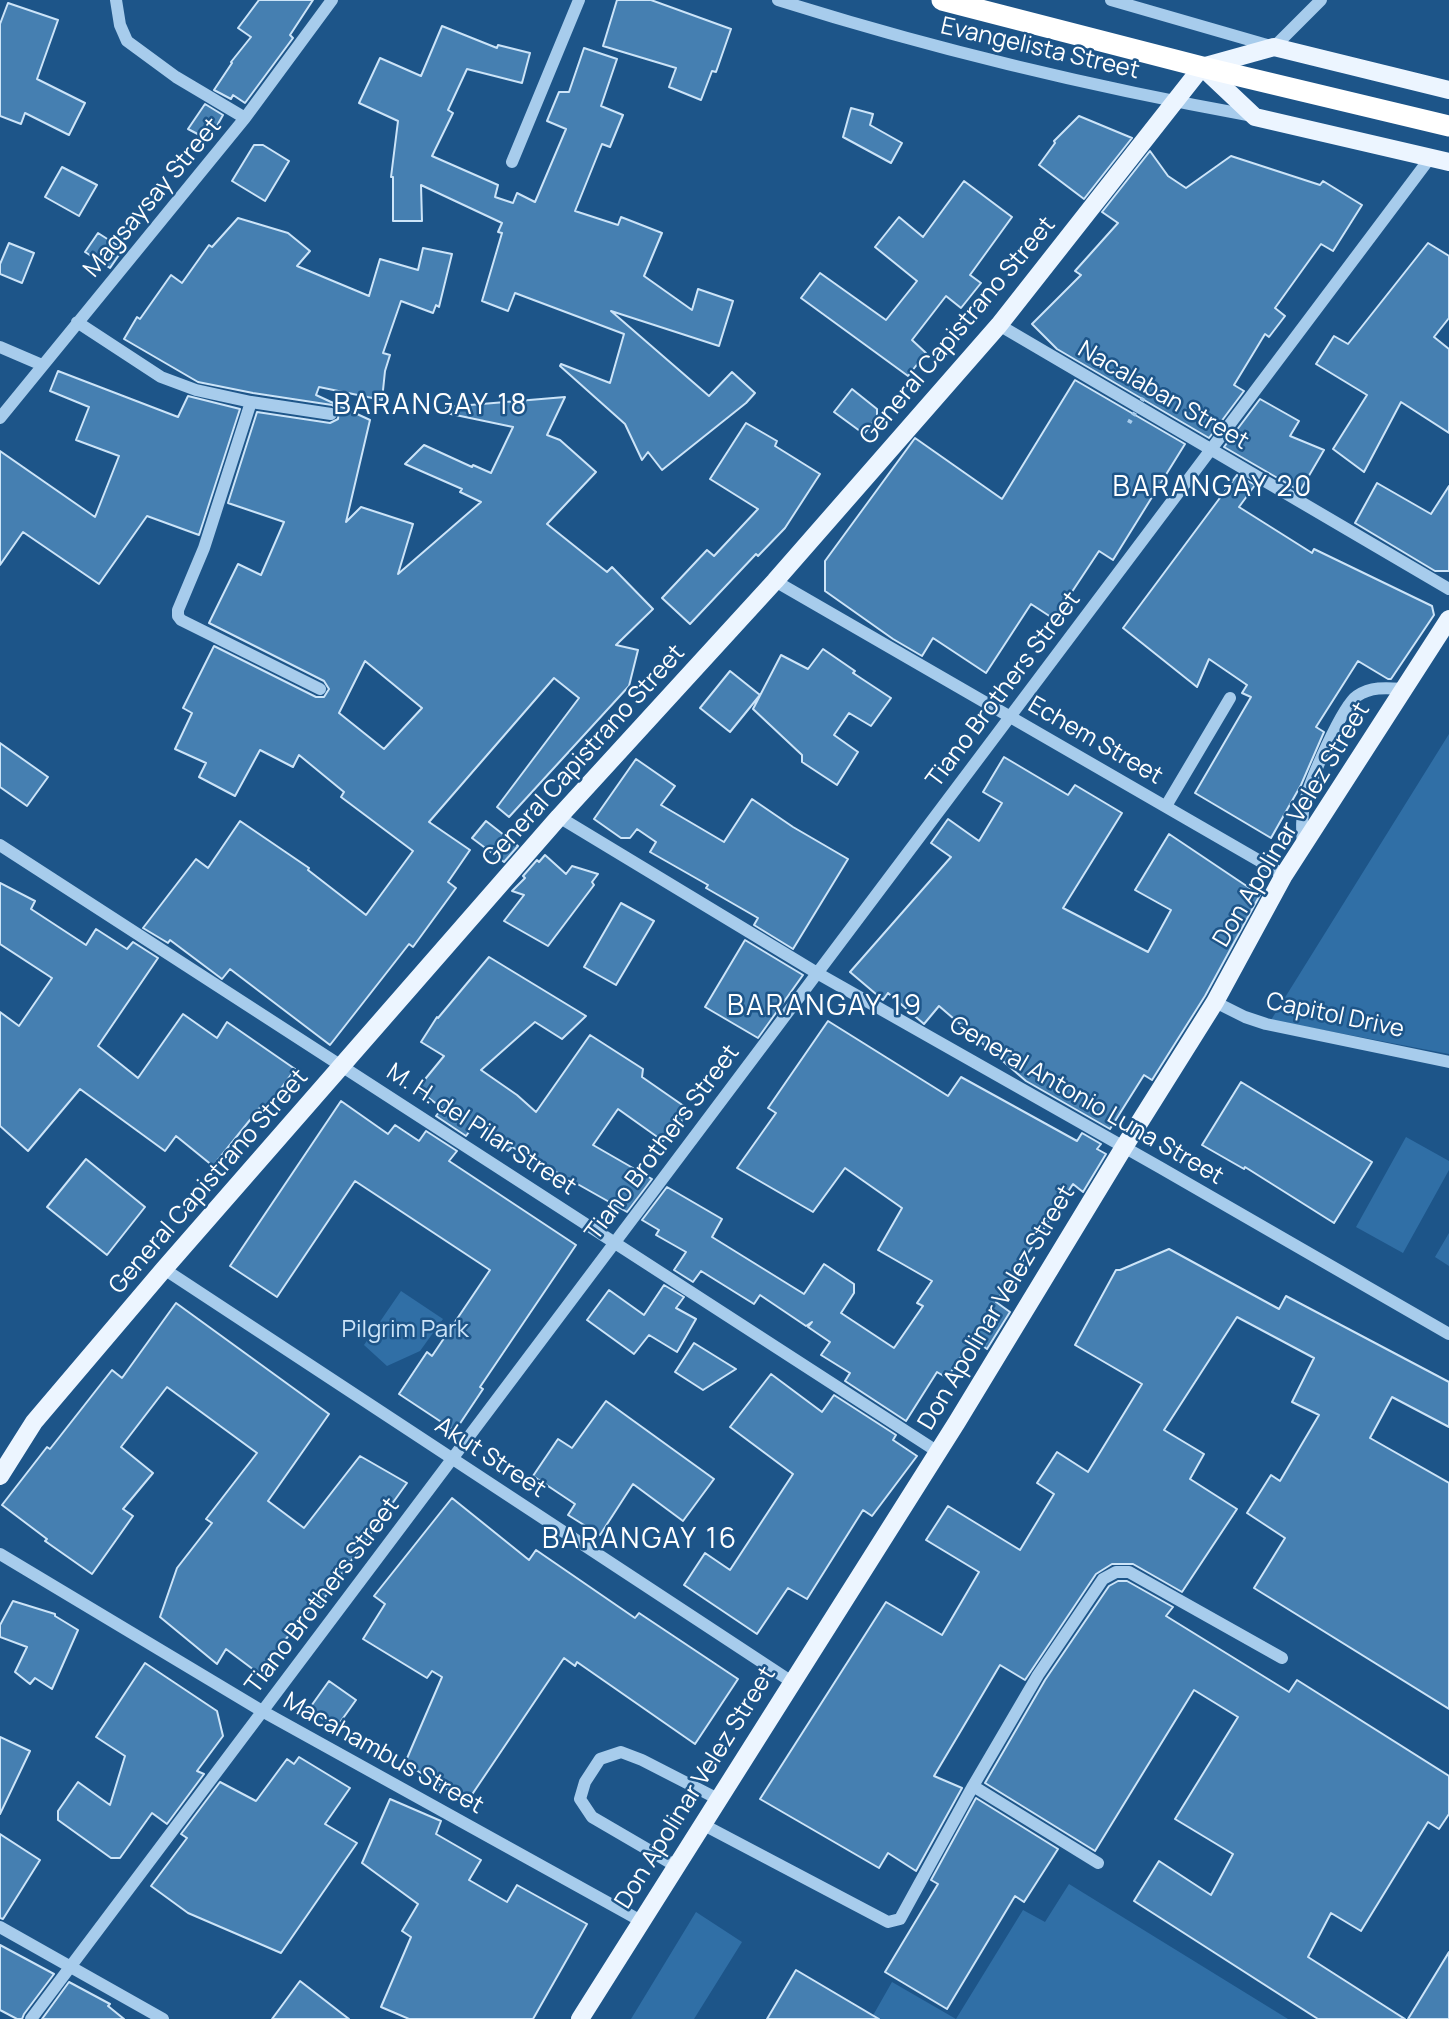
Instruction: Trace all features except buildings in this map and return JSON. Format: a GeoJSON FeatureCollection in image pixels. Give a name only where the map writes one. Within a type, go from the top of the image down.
{"type":"FeatureCollection","features":[{"type":"Feature","properties":{"kind":"highway"},"geometry":{"type":"LineString","coordinates":[[942,0],[1202,67],[1449,126]]}},
{"type":"Feature","properties":{"kind":"main road"},"geometry":{"type":"LineString","coordinates":[[1202,67],[1274,47],[1449,90]]}},
{"type":"Feature","properties":{"kind":"main road","name":"General Capistrano Street"},"geometry":{"type":"LineString","coordinates":[[0,1476],[34,1422],[164,1269],[559,817],[775,581],[999,325],[1202,67]]}},
{"type":"Feature","properties":{"kind":"main road"},"geometry":{"type":"LineString","coordinates":[[1202,67],[1255,117],[1449,162]]}},
{"type":"Feature","properties":{"kind":"main road","name":"Don Apolinar Velez Street"},"geometry":{"type":"LineString","coordinates":[[580,2019],[938,1452],[1215,1002],[1284,875],[1449,620]]}},
{"type":"Feature","properties":{"kind":"street"},"geometry":{"type":"LineString","coordinates":[[116,0],[120,25],[127,41],[176,77],[245,118]]}},
{"type":"Feature","properties":{"kind":"street","name":"Magsaysay Street"},"geometry":{"type":"LineString","coordinates":[[0,418],[245,118],[332,0]]}},
{"type":"Feature","properties":{"kind":"street"},"geometry":{"type":"LineString","coordinates":[[512,162],[579,0]]}},
{"type":"Feature","properties":{"kind":"street","name":"Evangelista Street"},"geometry":{"type":"LineString","coordinates":[[778,0],[896,35],[1027,68],[1175,102],[1255,117]]}},
{"type":"Feature","properties":{"kind":"street"},"geometry":{"type":"LineString","coordinates":[[1111,0],[1274,47],[1321,0]]}},
{"type":"Feature","properties":{"kind":"street","name":"Tiano Brothers Street"},"geometry":{"type":"LineString","coordinates":[[31,2019],[1430,158]]}},
{"type":"Feature","properties":{"kind":"street"},"geometry":{"type":"LineString","coordinates":[[77,322],[161,377],[196,390],[251,402],[331,414]]}},
{"type":"Feature","properties":{"kind":"street","name":"Nacalaban Street"},"geometry":{"type":"LineString","coordinates":[[999,325],[1449,589]]}},
{"type":"Feature","properties":{"kind":"street"},"geometry":{"type":"LineString","coordinates":[[0,347],[42,365]]}},
{"type":"Feature","properties":{"kind":"street"},"geometry":{"type":"LineString","coordinates":[[251,402],[204,548],[178,610],[178,616],[181,620],[320,689]]}},
{"type":"Feature","properties":{"kind":"street","name":"Echem Street"},"geometry":{"type":"LineString","coordinates":[[775,581],[1284,875]]}},
{"type":"Feature","properties":{"kind":"street"},"geometry":{"type":"LineString","coordinates":[[1303,846],[1302,818],[1305,800],[1355,697],[1375,688],[1404,689]]}},
{"type":"Feature","properties":{"kind":"street"},"geometry":{"type":"LineString","coordinates":[[1166,806],[1230,698]]}},
{"type":"Feature","properties":{"kind":"street","name":"General Antonio Luna Street"},"geometry":{"type":"LineString","coordinates":[[559,817],[817,973],[1449,1334]]}},
{"type":"Feature","properties":{"kind":"street","name":"M. H. del Pilar Street"},"geometry":{"type":"LineString","coordinates":[[0,845],[616,1241],[938,1452]]}},
{"type":"Feature","properties":{"kind":"street","name":"Capitol Drive"},"geometry":{"type":"LineString","coordinates":[[1215,1002],[1266,1024],[1449,1062]]}},
{"type":"Feature","properties":{"kind":"street","name":"Akut Street"},"geometry":{"type":"LineString","coordinates":[[164,1269],[792,1682]]}},
{"type":"Feature","properties":{"kind":"street","name":"Macahambus Street"},"geometry":{"type":"LineString","coordinates":[[0,1554],[262,1712],[640,1921]]}},
{"type":"Feature","properties":{"kind":"street"},"geometry":{"type":"LineString","coordinates":[[702,1824],[888,1922],[900,1919],[1038,1675],[1103,1579],[1116,1572],[1129,1572],[1282,1658]]}},
{"type":"Feature","properties":{"kind":"street"},"geometry":{"type":"LineString","coordinates":[[676,1866],[592,1817],[580,1799],[585,1782],[600,1759],[621,1752],[718,1799]]}},
{"type":"Feature","properties":{"kind":"street"},"geometry":{"type":"LineString","coordinates":[[973,1786],[1098,1863]]}},
{"type":"Feature","properties":{"kind":"street"},"geometry":{"type":"LineString","coordinates":[[0,1927],[163,2019]]}},
{"type":"Feature","properties":{"kind":"path"},"geometry":{"type":"LineString","coordinates":[[1129,423],[1152,383]]}},
{"type":"Feature","properties":{"kind":"green space"},"geometry":{"type":"Polygon","coordinates":[[[1449,734],[1449,1054],[1271,1020],[1449,734]]]}},
{"type":"Feature","properties":{"kind":"green space"},"geometry":{"type":"Polygon","coordinates":[[[1406,1137],[1449,1161],[1449,1170],[1403,1253],[1356,1227],[1406,1137]]]}},
{"type":"Feature","properties":{"kind":"green space"},"geometry":{"type":"Polygon","coordinates":[[[1449,1233],[1449,1266],[1435,1257],[1449,1233]]]}},
{"type":"Feature","properties":{"kind":"green space","name":"Pilgrim Park"},"geometry":{"type":"Polygon","coordinates":[[[401,1291],[443,1319],[420,1351],[387,1366],[364,1345],[401,1291]]]}},
{"type":"Feature","properties":{"kind":"green space"},"geometry":{"type":"Polygon","coordinates":[[[1069,1884],[1288,2019],[956,2019],[1023,1910],[1045,1922],[1069,1884]]]}},
{"type":"Feature","properties":{"kind":"green space"},"geometry":{"type":"Polygon","coordinates":[[[696,1912],[742,1942],[694,2019],[631,2019],[696,1912]]]}},
{"type":"Feature","properties":{"kind":"green space"},"geometry":{"type":"Polygon","coordinates":[[[892,1982],[956,2019],[871,2019],[892,1982]]]}},
{"type":"Feature","properties":{"kind":"district","name":"BARANGAY 18"},"geometry":{"type":"Point","coordinates":[431,406]}},
{"type":"Feature","properties":{"kind":"district","name":"BARANGAY 20"},"geometry":{"type":"Point","coordinates":[1213,488]}},
{"type":"Feature","properties":{"kind":"district","name":"BARANGAY 19"},"geometry":{"type":"Point","coordinates":[825,1007]}},
{"type":"Feature","properties":{"kind":"district","name":"BARANGAY 16"},"geometry":{"type":"Point","coordinates":[640,1540]}}]}
